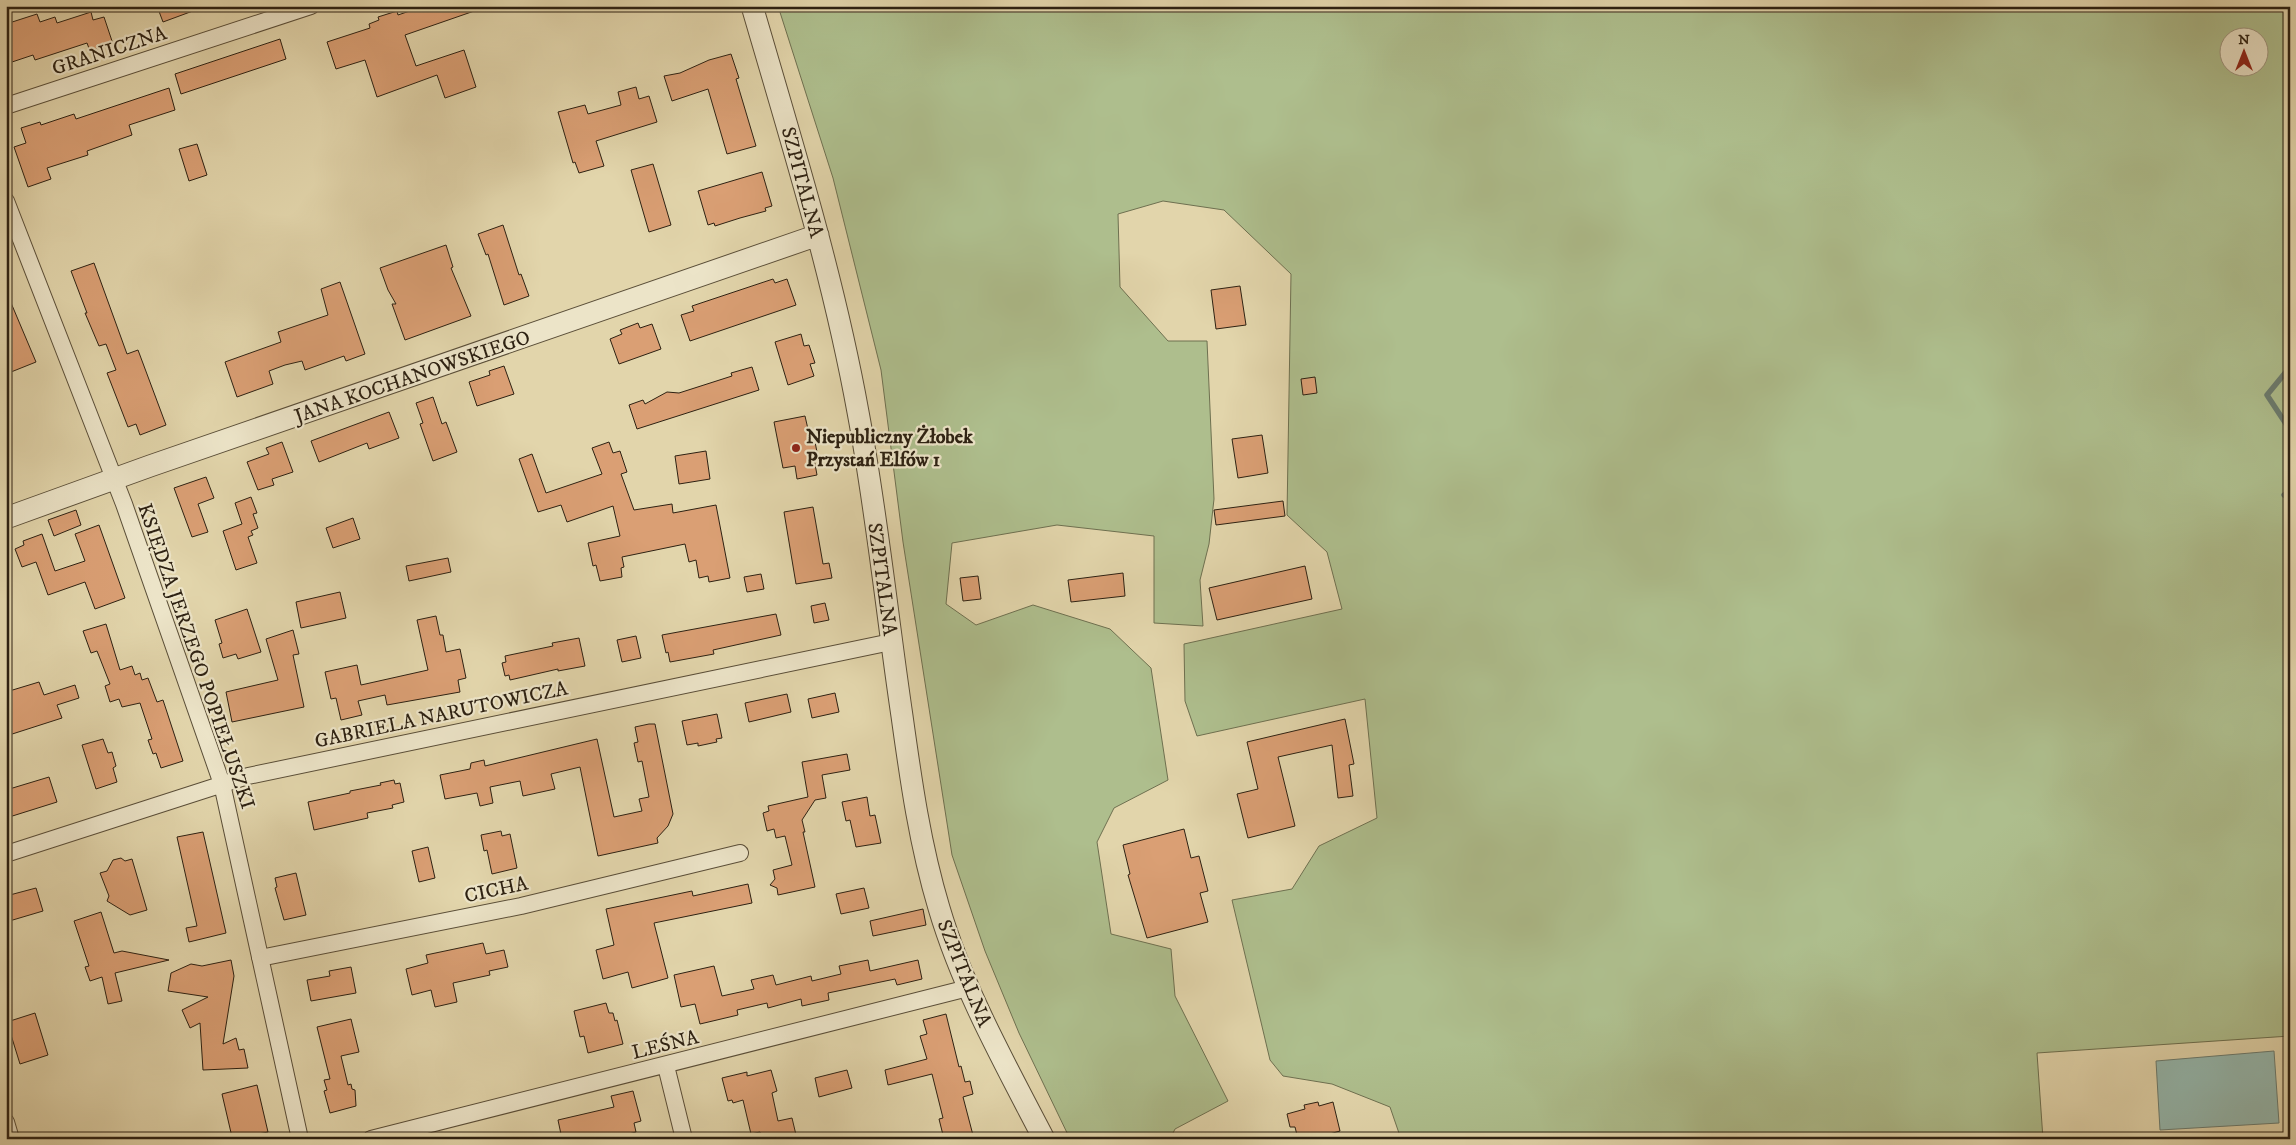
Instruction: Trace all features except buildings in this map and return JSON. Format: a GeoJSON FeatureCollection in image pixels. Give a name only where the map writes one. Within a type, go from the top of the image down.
{"type":"FeatureCollection","features":[{"type":"Feature","properties":{"kind":"street","name":"GRANICZNA"},"geometry":{"type":"LineString","coordinates":[[6,106],[312,6]]}},
{"type":"Feature","properties":{"kind":"street","name":"SZPITALNA"},"geometry":{"type":"LineString","coordinates":[[752,6],[791,133],[818,235],[858,410],[911,782],[921,836],[938,906],[968,988],[1044,1139]]}},
{"type":"Feature","properties":{"kind":"street","name":"KSIĘDZA JERZEGO POPIEŁUSZKI"},"geometry":{"type":"LineString","coordinates":[[6,200],[114,479],[222,784],[300,1139]]}},
{"type":"Feature","properties":{"kind":"street","name":"JANA KOCHANOWSKIEGO"},"geometry":{"type":"LineString","coordinates":[[6,518],[818,235]]}},
{"type":"Feature","properties":{"kind":"street","name":"GABRIELA NARUTOWICZA"},"geometry":{"type":"LineString","coordinates":[[6,854],[248,776],[891,642]]}},
{"type":"Feature","properties":{"kind":"street","name":"CICHA"},"geometry":{"type":"LineString","coordinates":[[260,958],[521,906],[740,853]]}},
{"type":"Feature","properties":{"kind":"street","name":"LEŚNA"},"geometry":{"type":"LineString","coordinates":[[371,1139],[666,1066],[968,988]]}},
{"type":"Feature","properties":{"kind":"street"},"geometry":{"type":"LineString","coordinates":[[666,1066],[684,1139]]}},
{"type":"Feature","properties":{"kind":"street"},"geometry":{"type":"LineString","coordinates":[[6,1122],[11,1139]]}},
{"type":"Feature","properties":{"kind":"green space"},"geometry":{"type":"Polygon","coordinates":[[[778,6],[2290,6],[2290,1036],[2037,1053],[2043,1139],[1401,1139],[1390,1107],[1332,1084],[1283,1076],[1270,1060],[1232,900],[1292,889],[1319,846],[1377,818],[1365,699],[1197,736],[1185,701],[1184,644],[1342,609],[1327,552],[1287,515],[1291,274],[1224,210],[1163,201],[1118,214],[1120,287],[1168,341],[1207,341],[1214,499],[1209,544],[1200,580],[1203,626],[1154,623],[1154,536],[1057,525],[952,543],[946,604],[976,625],[1033,605],[1110,629],[1151,668],[1168,780],[1114,808],[1097,842],[1111,934],[1171,949],[1175,996],[1228,1101],[1175,1129],[1170,1139],[1070,1139],[1019,1033],[985,951],[952,855],[903,542],[881,370],[833,178],[778,6]]]}},
{"type":"Feature","properties":{"kind":"water"},"geometry":{"type":"Polygon","coordinates":[[[2274,1051],[2279,1123],[2160,1130],[2156,1061],[2274,1051]]]}},
{"type":"Feature","properties":{"kind":"waterway"},"geometry":{"type":"LineString","coordinates":[[2290,367],[2267,395],[2290,430]]}},
{"type":"Feature","properties":{"kind":"waterway"},"geometry":{"type":"LineString","coordinates":[[2284,495],[2290,491]]}},
{"type":"Feature","properties":{"kind":"place","name":"Niepubliczny Żłobek Przystań Elfów 1"},"geometry":{"type":"Point","coordinates":[796,448]}}]}
